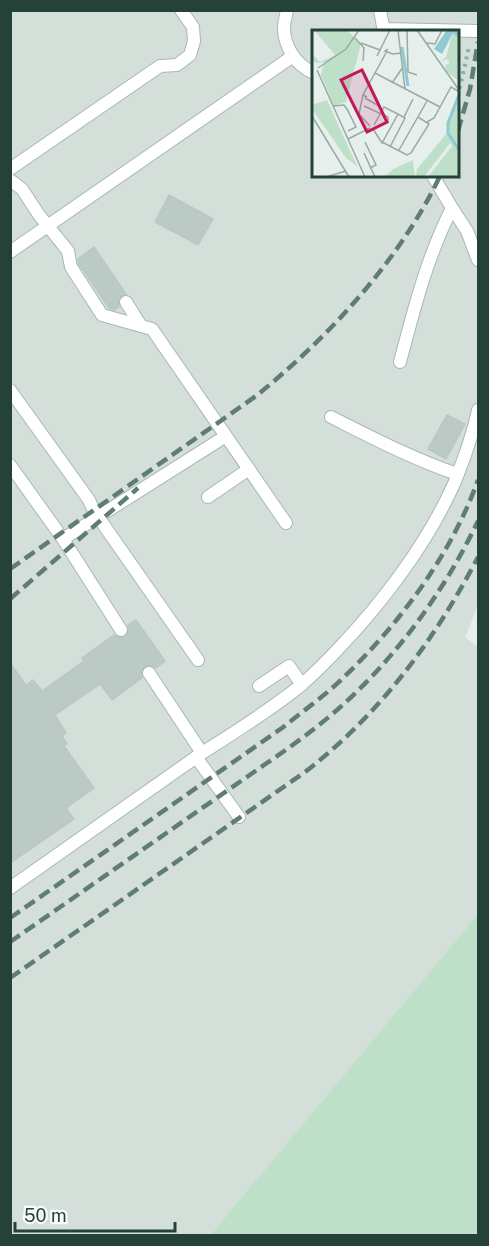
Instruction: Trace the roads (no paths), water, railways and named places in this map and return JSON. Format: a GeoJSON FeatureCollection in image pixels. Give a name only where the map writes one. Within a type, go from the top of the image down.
{"type":"FeatureCollection","features":[{"type":"Feature","properties":{"kind":"lane"},"geometry":{"type":"LineString","coordinates":[[10,169],[160,66],[177,65],[190,55],[194,41],[193,27],[181,10]]}},
{"type":"Feature","properties":{"kind":"lane"},"geometry":{"type":"LineString","coordinates":[[287,10],[284,26],[286,41],[300,65],[312,72]]}},
{"type":"Feature","properties":{"kind":"lane"},"geometry":{"type":"LineString","coordinates":[[380,10],[384,30]]}},
{"type":"Feature","properties":{"kind":"lane"},"geometry":{"type":"LineString","coordinates":[[459,31],[478,31]]}},
{"type":"Feature","properties":{"kind":"lane"},"geometry":{"type":"LineString","coordinates":[[10,252],[293,56]]}},
{"type":"Feature","properties":{"kind":"lane"},"geometry":{"type":"LineString","coordinates":[[434,177],[467,231],[478,260]]}},
{"type":"Feature","properties":{"kind":"lane"},"geometry":{"type":"LineString","coordinates":[[10,180],[22,189],[68,250],[71,267],[102,315],[152,329],[286,522]]}},
{"type":"Feature","properties":{"kind":"lane"},"geometry":{"type":"LineString","coordinates":[[10,197],[22,189]]}},
{"type":"Feature","properties":{"kind":"lane"},"geometry":{"type":"LineString","coordinates":[[400,362],[420,286],[452,208]]}},
{"type":"Feature","properties":{"kind":"lane"},"geometry":{"type":"LineString","coordinates":[[126,302],[141,326]]}},
{"type":"Feature","properties":{"kind":"lane"},"geometry":{"type":"LineString","coordinates":[[10,390],[89,500],[98,517],[198,660]]}},
{"type":"Feature","properties":{"kind":"lane"},"geometry":{"type":"LineString","coordinates":[[10,888],[199,755],[275,706],[320,668],[380,602],[431,528],[452,488],[478,410]]}},
{"type":"Feature","properties":{"kind":"lane"},"geometry":{"type":"LineString","coordinates":[[331,417],[415,459],[457,474]]}},
{"type":"Feature","properties":{"kind":"lane"},"geometry":{"type":"LineString","coordinates":[[63,539],[226,436]]}},
{"type":"Feature","properties":{"kind":"lane"},"geometry":{"type":"LineString","coordinates":[[10,465],[63,539],[121,630]]}},
{"type":"Feature","properties":{"kind":"lane"},"geometry":{"type":"LineString","coordinates":[[208,496],[249,469]]}},
{"type":"Feature","properties":{"kind":"lane"},"geometry":{"type":"LineString","coordinates":[[259,686],[289,666],[302,685]]}},
{"type":"Feature","properties":{"kind":"lane"},"geometry":{"type":"LineString","coordinates":[[149,673],[239,817]]}},
{"type":"Feature","properties":{"kind":"railway"},"geometry":{"type":"LineString","coordinates":[[459,128],[470,89],[478,42]]}},
{"type":"Feature","properties":{"kind":"railway"},"geometry":{"type":"LineString","coordinates":[[10,569],[256,396],[310,349],[360,296],[383,267],[424,207],[439,177]]}},
{"type":"Feature","properties":{"kind":"railway"},"geometry":{"type":"LineString","coordinates":[[10,918],[282,728],[338,683],[386,633],[423,585],[454,534],[478,480]]}},
{"type":"Feature","properties":{"kind":"railway"},"geometry":{"type":"LineString","coordinates":[[10,599],[138,488]]}},
{"type":"Feature","properties":{"kind":"railway"},"geometry":{"type":"LineString","coordinates":[[10,942],[283,752],[337,710],[379,669],[417,623],[450,573],[478,521]]}},
{"type":"Feature","properties":{"kind":"railway"},"geometry":{"type":"LineString","coordinates":[[10,978],[305,772],[332,750],[381,701],[403,674],[443,618],[478,557]]}}]}
